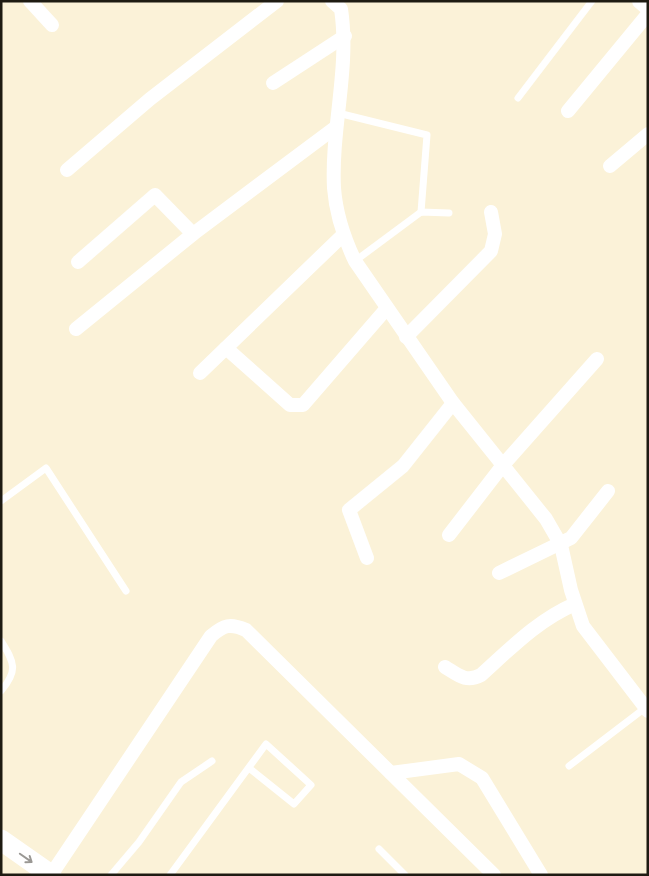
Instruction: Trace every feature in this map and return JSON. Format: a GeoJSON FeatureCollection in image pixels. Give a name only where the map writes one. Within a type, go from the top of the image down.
{"type":"FeatureCollection","features":[{"type":"Feature","properties":{"kind":"main road"},"geometry":{"type":"LineString","coordinates":[[1,840],[51,875]]}},
{"type":"Feature","properties":{"kind":"street"},"geometry":{"type":"LineString","coordinates":[[30,1],[52,25]]}},
{"type":"Feature","properties":{"kind":"street"},"geometry":{"type":"LineString","coordinates":[[67,170],[150,99],[277,1]]}},
{"type":"Feature","properties":{"kind":"street"},"geometry":{"type":"LineString","coordinates":[[332,1],[341,9],[345,36],[337,120],[334,189],[343,236],[355,261],[453,403],[546,518],[561,545],[575,604],[583,626],[647,709]]}},
{"type":"Feature","properties":{"kind":"street"},"geometry":{"type":"LineString","coordinates":[[640,1],[648,8]]}},
{"type":"Feature","properties":{"kind":"street"},"geometry":{"type":"LineString","coordinates":[[568,111],[648,14]]}},
{"type":"Feature","properties":{"kind":"street"},"geometry":{"type":"LineString","coordinates":[[273,83],[345,36]]}},
{"type":"Feature","properties":{"kind":"street"},"geometry":{"type":"LineString","coordinates":[[76,329],[337,120]]}},
{"type":"Feature","properties":{"kind":"street"},"geometry":{"type":"LineString","coordinates":[[610,166],[648,134]]}},
{"type":"Feature","properties":{"kind":"street"},"geometry":{"type":"LineString","coordinates":[[78,262],[155,194],[193,234]]}},
{"type":"Feature","properties":{"kind":"street"},"geometry":{"type":"LineString","coordinates":[[406,337],[491,251],[494,234],[491,212]]}},
{"type":"Feature","properties":{"kind":"street"},"geometry":{"type":"LineString","coordinates":[[200,373],[343,236]]}},
{"type":"Feature","properties":{"kind":"street"},"geometry":{"type":"LineString","coordinates":[[226,348],[290,405],[296,407],[303,405],[387,308]]}},
{"type":"Feature","properties":{"kind":"street"},"geometry":{"type":"LineString","coordinates":[[450,535],[502,465],[597,359]]}},
{"type":"Feature","properties":{"kind":"street"},"geometry":{"type":"LineString","coordinates":[[367,558],[349,510],[403,466],[453,403]]}},
{"type":"Feature","properties":{"kind":"street"},"geometry":{"type":"LineString","coordinates":[[499,573],[561,545],[572,538],[608,491]]}},
{"type":"Feature","properties":{"kind":"street"},"geometry":{"type":"LineString","coordinates":[[445,667],[466,680],[472,680],[481,675],[540,623],[575,604]]}},
{"type":"Feature","properties":{"kind":"street"},"geometry":{"type":"LineString","coordinates":[[51,875],[211,636],[224,625],[236,625],[246,630],[494,875]]}},
{"type":"Feature","properties":{"kind":"street"},"geometry":{"type":"LineString","coordinates":[[391,773],[459,764],[482,778],[541,875]]}},
{"type":"Feature","properties":{"kind":"lane"},"geometry":{"type":"LineString","coordinates":[[518,98],[592,1]]}},
{"type":"Feature","properties":{"kind":"lane"},"geometry":{"type":"LineString","coordinates":[[337,120],[427,136],[421,212]]}},
{"type":"Feature","properties":{"kind":"lane"},"geometry":{"type":"LineString","coordinates":[[355,261],[421,212],[449,213]]}},
{"type":"Feature","properties":{"kind":"lane"},"geometry":{"type":"LineString","coordinates":[[1,501],[46,468],[126,591]]}},
{"type":"Feature","properties":{"kind":"lane"},"geometry":{"type":"LineString","coordinates":[[1,691],[12,678],[13,664],[2,644]]}},
{"type":"Feature","properties":{"kind":"lane"},"geometry":{"type":"LineString","coordinates":[[569,766],[647,709]]}},
{"type":"Feature","properties":{"kind":"lane"},"geometry":{"type":"LineString","coordinates":[[170,875],[248,768],[266,744],[311,785],[294,804],[248,768]]}},
{"type":"Feature","properties":{"kind":"lane"},"geometry":{"type":"LineString","coordinates":[[111,875],[139,842],[181,782],[212,761]]}},
{"type":"Feature","properties":{"kind":"lane"},"geometry":{"type":"LineString","coordinates":[[379,849],[405,875]]}}]}
